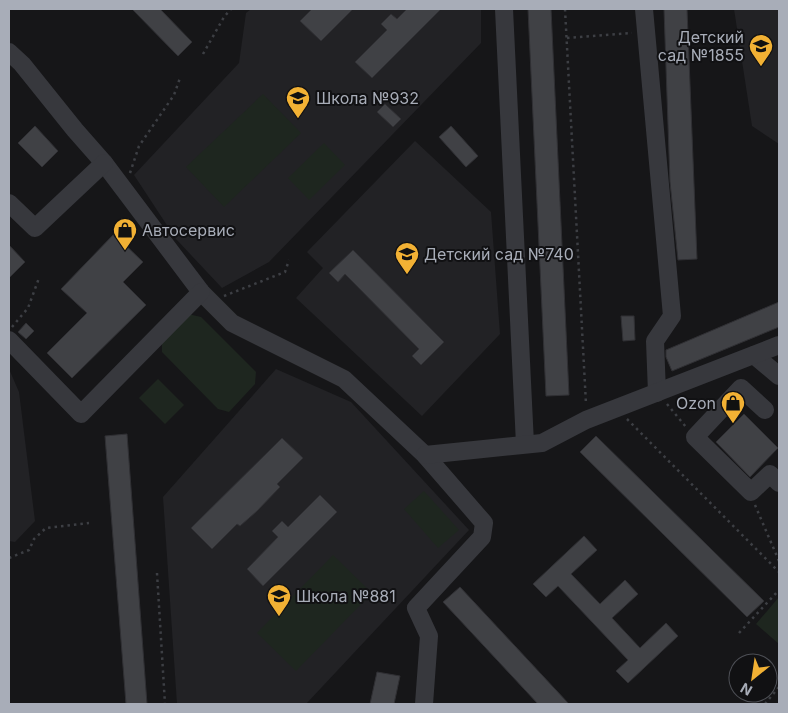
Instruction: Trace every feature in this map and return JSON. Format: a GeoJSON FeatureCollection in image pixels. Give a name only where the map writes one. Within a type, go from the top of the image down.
{"type":"FeatureCollection","features":[{"type":"Feature","properties":{"kind":"lane"},"geometry":{"type":"LineString","coordinates":[[504,9],[525,444]]}},
{"type":"Feature","properties":{"kind":"lane"},"geometry":{"type":"LineString","coordinates":[[644,9],[672,316],[655,341],[657,393]]}},
{"type":"Feature","properties":{"kind":"lane"},"geometry":{"type":"LineString","coordinates":[[9,52],[22,64],[104,163],[201,292],[232,323],[344,379],[425,455],[484,523],[482,537],[416,608],[428,636],[424,704]]}},
{"type":"Feature","properties":{"kind":"lane"},"geometry":{"type":"LineString","coordinates":[[9,203],[35,228],[104,163]]}},
{"type":"Feature","properties":{"kind":"lane"},"geometry":{"type":"LineString","coordinates":[[9,340],[81,414],[201,292]]}},
{"type":"Feature","properties":{"kind":"lane"},"geometry":{"type":"LineString","coordinates":[[425,455],[542,443],[586,420],[779,345]]}},
{"type":"Feature","properties":{"kind":"lane"},"geometry":{"type":"LineString","coordinates":[[754,355],[779,376]]}},
{"type":"Feature","properties":{"kind":"lane"},"geometry":{"type":"LineString","coordinates":[[721,368],[765,410]]}},
{"type":"Feature","properties":{"kind":"lane"},"geometry":{"type":"LineString","coordinates":[[741,388],[695,437],[751,492],[770,474],[779,483]]}},
{"type":"Feature","properties":{"kind":"path"},"geometry":{"type":"LineString","coordinates":[[203,54],[224,17],[231,9]]}},
{"type":"Feature","properties":{"kind":"path"},"geometry":{"type":"LineString","coordinates":[[565,9],[586,420]]}},
{"type":"Feature","properties":{"kind":"path"},"geometry":{"type":"LineString","coordinates":[[567,38],[647,32]]}},
{"type":"Feature","properties":{"kind":"path"},"geometry":{"type":"LineString","coordinates":[[125,191],[139,146],[174,95],[180,78]]}},
{"type":"Feature","properties":{"kind":"path"},"geometry":{"type":"LineString","coordinates":[[201,292],[225,296],[285,272],[289,260]]}},
{"type":"Feature","properties":{"kind":"path"},"geometry":{"type":"LineString","coordinates":[[9,331],[28,308],[39,278]]}},
{"type":"Feature","properties":{"kind":"path"},"geometry":{"type":"LineString","coordinates":[[657,393],[695,437]]}},
{"type":"Feature","properties":{"kind":"path"},"geometry":{"type":"LineString","coordinates":[[616,408],[779,572]]}},
{"type":"Feature","properties":{"kind":"path"},"geometry":{"type":"LineString","coordinates":[[751,492],[779,561]]}},
{"type":"Feature","properties":{"kind":"path"},"geometry":{"type":"LineString","coordinates":[[9,558],[29,550],[34,539],[46,528],[89,523]]}},
{"type":"Feature","properties":{"kind":"path"},"geometry":{"type":"LineString","coordinates":[[157,573],[165,704]]}},
{"type":"Feature","properties":{"kind":"path"},"geometry":{"type":"LineString","coordinates":[[738,633],[779,590]]}},
{"type":"Feature","properties":{"kind":"path"},"geometry":{"type":"LineString","coordinates":[[765,704],[779,687]]}},
{"type":"Feature","properties":{"kind":"shaded area","name":"Школа №932"},"geometry":{"type":"Polygon","coordinates":[[[251,9],[481,9],[481,43],[269,262],[222,288],[176,239],[134,175],[239,63],[246,13],[251,9]]]}},
{"type":"Feature","properties":{"kind":"shaded area","name":"Детский сад №1855"},"geometry":{"type":"Polygon","coordinates":[[[734,9],[779,9],[779,144],[752,126],[734,9]]]}},
{"type":"Feature","properties":{"kind":"shaded area"},"geometry":{"type":"Polygon","coordinates":[[[263,94],[301,133],[224,207],[186,167],[263,94]]]}},
{"type":"Feature","properties":{"kind":"shaded area","name":"Детский сад №740"},"geometry":{"type":"Polygon","coordinates":[[[415,141],[491,212],[500,334],[422,416],[296,298],[323,268],[307,252],[415,141]]]}},
{"type":"Feature","properties":{"kind":"shaded area"},"geometry":{"type":"Polygon","coordinates":[[[324,143],[345,165],[309,200],[288,178],[324,143]]]}},
{"type":"Feature","properties":{"kind":"shaded area"},"geometry":{"type":"Polygon","coordinates":[[[188,314],[201,317],[256,372],[255,384],[229,412],[218,409],[162,352],[162,341],[188,314]]]}},
{"type":"Feature","properties":{"kind":"shaded area"},"geometry":{"type":"Polygon","coordinates":[[[9,369],[19,392],[35,521],[15,542],[9,541],[9,369]]]}},
{"type":"Feature","properties":{"kind":"shaded area","name":"Школа №881"},"geometry":{"type":"Polygon","coordinates":[[[276,369],[351,402],[469,530],[306,704],[177,704],[163,497],[276,369]]]}},
{"type":"Feature","properties":{"kind":"shaded area"},"geometry":{"type":"Polygon","coordinates":[[[158,379],[184,405],[165,424],[139,398],[158,379]]]}},
{"type":"Feature","properties":{"kind":"shaded area"},"geometry":{"type":"Polygon","coordinates":[[[424,491],[459,530],[438,548],[404,509],[424,491]]]}},
{"type":"Feature","properties":{"kind":"shaded area"},"geometry":{"type":"Polygon","coordinates":[[[333,555],[372,593],[296,671],[257,633],[333,555]]]}},
{"type":"Feature","properties":{"kind":"shaded area"},"geometry":{"type":"Polygon","coordinates":[[[779,597],[779,644],[756,624],[779,597]]]}},
{"type":"Feature","properties":{"kind":"building"},"geometry":{"type":"Polygon","coordinates":[[[132,9],[160,9],[192,42],[178,56],[132,9]]]}},
{"type":"Feature","properties":{"kind":"building"},"geometry":{"type":"Polygon","coordinates":[[[312,9],[353,9],[321,41],[300,21],[312,9]]]}},
{"type":"Feature","properties":{"kind":"building"},"geometry":{"type":"Polygon","coordinates":[[[407,9],[441,9],[372,78],[355,62],[387,30],[381,24],[391,14],[397,19],[407,9]]]}},
{"type":"Feature","properties":{"kind":"building"},"geometry":{"type":"Polygon","coordinates":[[[528,9],[551,9],[569,395],[546,396],[528,9]]]}},
{"type":"Feature","properties":{"kind":"building"},"geometry":{"type":"Polygon","coordinates":[[[664,9],[687,9],[697,259],[678,260],[670,182],[664,9]]]}},
{"type":"Feature","properties":{"kind":"building"},"geometry":{"type":"Polygon","coordinates":[[[385,104],[401,119],[393,127],[377,112],[385,104]]]}},
{"type":"Feature","properties":{"kind":"building"},"geometry":{"type":"Polygon","coordinates":[[[35,126],[58,151],[42,167],[18,143],[35,126]]]}},
{"type":"Feature","properties":{"kind":"building"},"geometry":{"type":"Polygon","coordinates":[[[451,126],[478,156],[466,167],[439,137],[451,126]]]}},
{"type":"Feature","properties":{"kind":"building"},"geometry":{"type":"Polygon","coordinates":[[[114,234],[143,262],[123,282],[146,305],[72,378],[47,353],[87,313],[61,289],[114,234]]]}},
{"type":"Feature","properties":{"kind":"building"},"geometry":{"type":"Polygon","coordinates":[[[9,245],[25,262],[9,278],[9,245]]]}},
{"type":"Feature","properties":{"kind":"building"},"geometry":{"type":"Polygon","coordinates":[[[353,250],[444,342],[421,365],[412,356],[419,349],[345,274],[338,282],[329,273],[353,250]]]}},
{"type":"Feature","properties":{"kind":"building"},"geometry":{"type":"Polygon","coordinates":[[[779,302],[779,327],[672,371],[666,357],[666,350],[779,302]]]}},
{"type":"Feature","properties":{"kind":"building"},"geometry":{"type":"Polygon","coordinates":[[[621,316],[634,316],[635,340],[623,341],[621,316]]]}},
{"type":"Feature","properties":{"kind":"building"},"geometry":{"type":"Polygon","coordinates":[[[26,323],[34,331],[26,339],[18,332],[26,323]]]}},
{"type":"Feature","properties":{"kind":"building"},"geometry":{"type":"Polygon","coordinates":[[[744,414],[778,448],[750,477],[716,442],[744,414]]]}},
{"type":"Feature","properties":{"kind":"building"},"geometry":{"type":"Polygon","coordinates":[[[127,434],[147,704],[126,704],[105,436],[127,434]]]}},
{"type":"Feature","properties":{"kind":"building"},"geometry":{"type":"Polygon","coordinates":[[[596,436],[764,601],[747,617],[580,452],[596,436]]]}},
{"type":"Feature","properties":{"kind":"building"},"geometry":{"type":"Polygon","coordinates":[[[282,438],[303,458],[277,484],[280,487],[257,511],[240,526],[237,524],[212,549],[191,528],[282,438]]]}},
{"type":"Feature","properties":{"kind":"building"},"geometry":{"type":"Polygon","coordinates":[[[320,495],[337,512],[263,586],[247,569],[278,537],[272,531],[282,521],[288,527],[320,495]]]}},
{"type":"Feature","properties":{"kind":"building"},"geometry":{"type":"Polygon","coordinates":[[[584,536],[597,550],[571,574],[600,604],[625,580],[638,594],[612,618],[640,648],[666,623],[678,636],[628,683],[616,671],[628,660],[558,586],[546,597],[533,584],[584,536]]]}},
{"type":"Feature","properties":{"kind":"building"},"geometry":{"type":"Polygon","coordinates":[[[460,587],[569,704],[538,704],[443,602],[460,587]]]}},
{"type":"Feature","properties":{"kind":"building"},"geometry":{"type":"Polygon","coordinates":[[[377,672],[400,676],[394,704],[370,704],[377,672]]]}},
{"type":"Feature","properties":{"kind":"place","name":"Детский сад №1855"},"geometry":{"type":"Point","coordinates":[761,67]}},
{"type":"Feature","properties":{"kind":"place","name":"Школа №932"},"geometry":{"type":"Point","coordinates":[298,119]}},
{"type":"Feature","properties":{"kind":"place","name":"Автосервис"},"geometry":{"type":"Point","coordinates":[125,251]}},
{"type":"Feature","properties":{"kind":"place","name":"Детский сад №740"},"geometry":{"type":"Point","coordinates":[407,275]}},
{"type":"Feature","properties":{"kind":"place","name":"Ozon"},"geometry":{"type":"Point","coordinates":[733,424]}},
{"type":"Feature","properties":{"kind":"place","name":"Школа №881"},"geometry":{"type":"Point","coordinates":[279,617]}}]}
